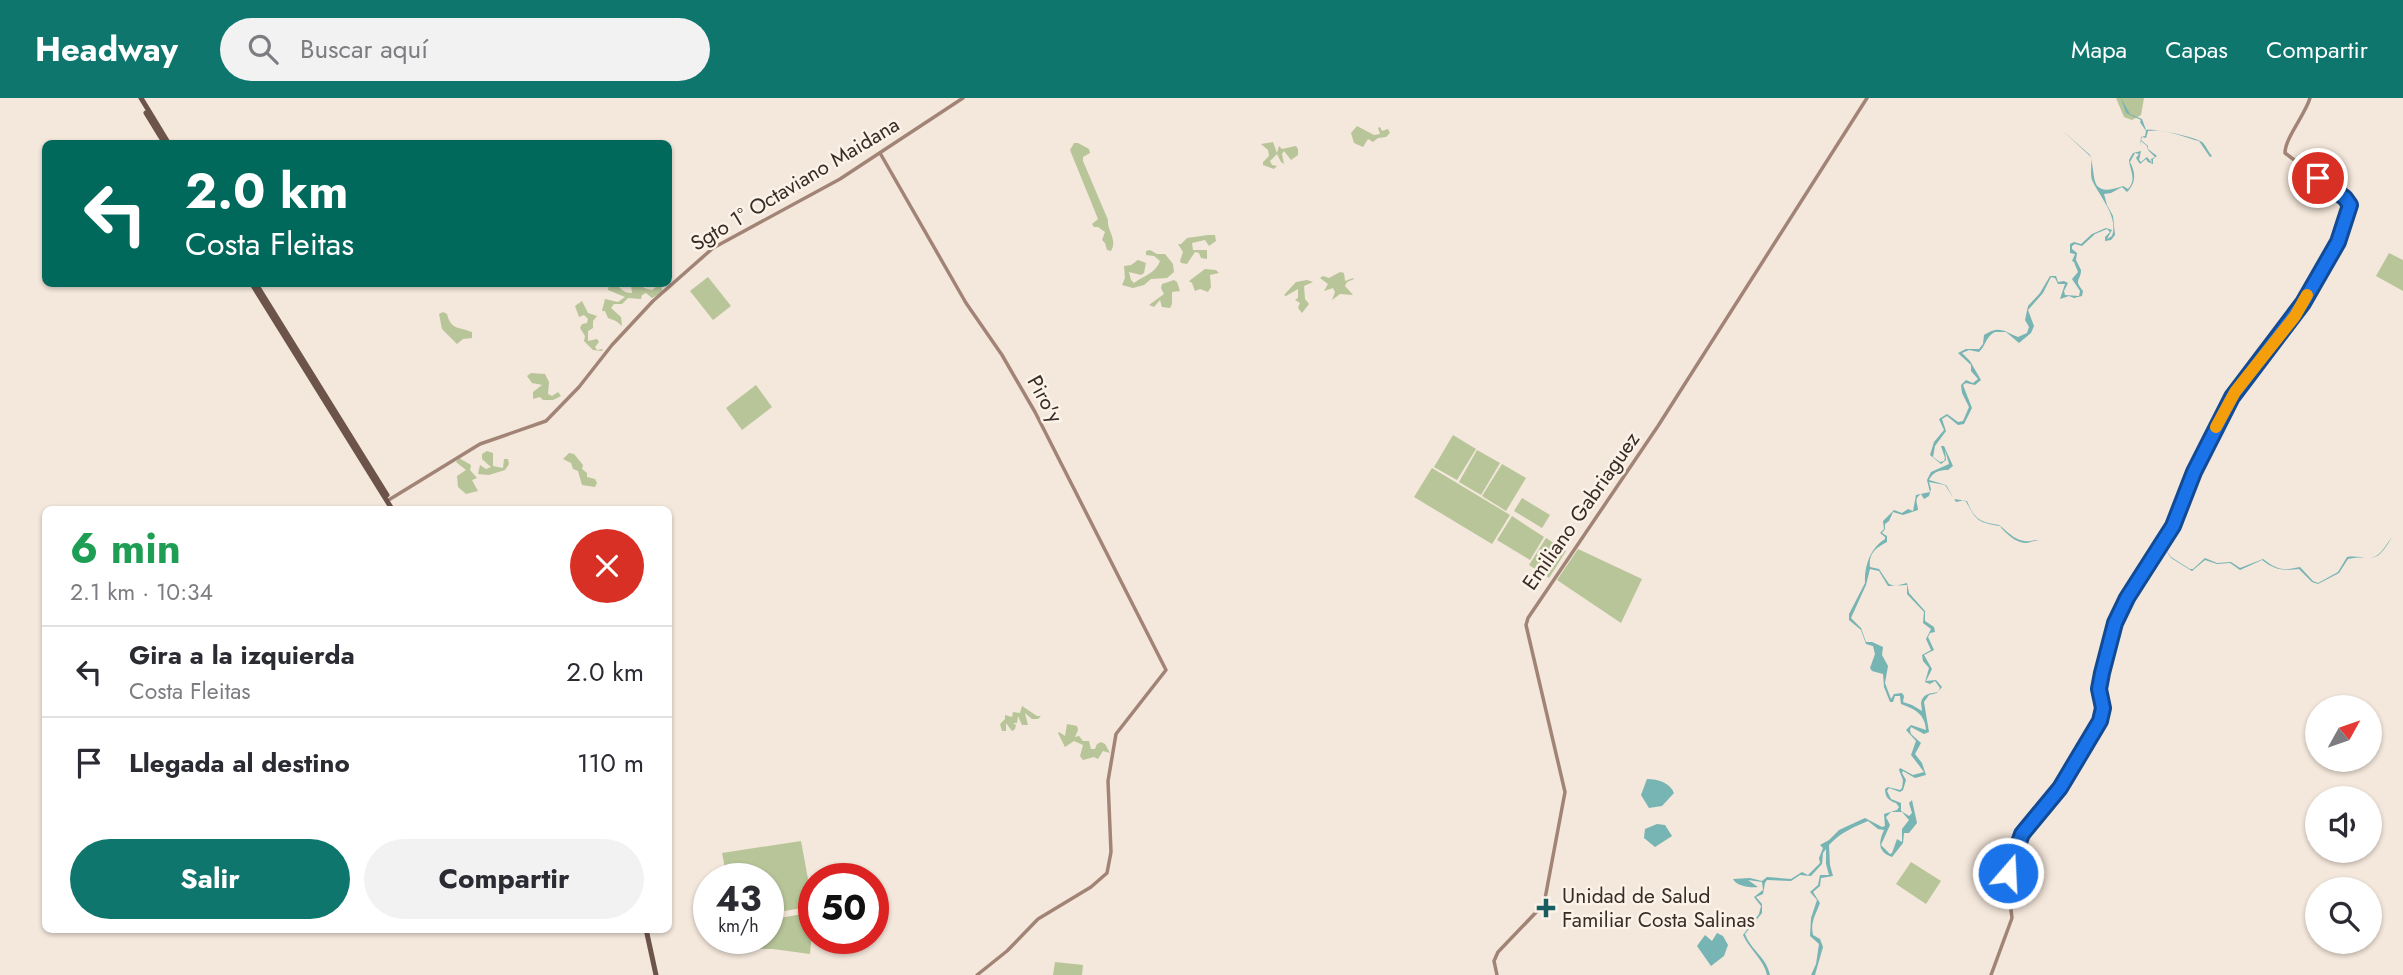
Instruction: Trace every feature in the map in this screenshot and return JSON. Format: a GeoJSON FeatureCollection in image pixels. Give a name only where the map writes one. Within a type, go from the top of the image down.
{"type":"FeatureCollection","features":[{"type":"Feature","properties":{"kind":"highway"},"geometry":{"type":"LineString","coordinates":[[139,98],[165,140]]}},
{"type":"Feature","properties":{"kind":"highway"},"geometry":{"type":"LineString","coordinates":[[256,287],[392,506]]}},
{"type":"Feature","properties":{"kind":"highway"},"geometry":{"type":"LineString","coordinates":[[648,933],[658,975]]}},
{"type":"Feature","properties":{"kind":"main road","name":"Sgto 1° Octaviano Maidana"},"geometry":{"type":"LineString","coordinates":[[672,284],[713,248],[840,179],[963,98]]}},
{"type":"Feature","properties":{"kind":"main road","name":"Emiliano Gabriaguez"},"geometry":{"type":"LineString","coordinates":[[1497,975],[1494,961],[1498,952],[1544,904],[1566,793],[1526,625],[1528,618],[1656,429],[1867,98]]}},
{"type":"Feature","properties":{"kind":"main road"},"geometry":{"type":"LineString","coordinates":[[1991,975],[2012,918],[2007,879],[2021,838],[2034,817],[2060,788],[2100,721],[2103,708],[2100,681],[2115,623],[2173,526],[2194,472],[2232,397],[2295,316],[2338,242],[2350,207],[2347,200],[2285,153],[2285,147],[2310,98]]}},
{"type":"Feature","properties":{"kind":"main road","name":"Piro'y"},"geometry":{"type":"LineString","coordinates":[[880,153],[966,303],[1002,355],[1035,412],[1166,670],[1116,734],[1108,781],[1111,852],[1107,873],[1091,887],[1038,919],[1007,951],[977,975]]}},
{"type":"Feature","properties":{"kind":"main road","name":"Sgto 1° Octaviano Maidana"},"geometry":{"type":"LineString","coordinates":[[388,500],[480,444],[546,421],[579,387],[612,345],[669,287]]}},
{"type":"Feature","properties":{"kind":"green space"},"geometry":{"type":"Polygon","coordinates":[[[2116,98],[2144,98],[2141,115],[2132,120],[2124,117],[2116,98]]]}},
{"type":"Feature","properties":{"kind":"green space"},"geometry":{"type":"Polygon","coordinates":[[[1357,126],[1374,135],[1380,134],[1380,127],[1382,131],[1388,129],[1390,133],[1373,142],[1368,139],[1363,147],[1354,143],[1351,133],[1357,126]]]}},
{"type":"Feature","properties":{"kind":"green space"},"geometry":{"type":"Polygon","coordinates":[[[1273,142],[1277,153],[1279,146],[1282,149],[1296,146],[1298,155],[1291,160],[1284,151],[1284,164],[1277,154],[1270,161],[1277,166],[1274,169],[1263,165],[1269,156],[1268,150],[1261,144],[1273,142]]]}},
{"type":"Feature","properties":{"kind":"green space"},"geometry":{"type":"Polygon","coordinates":[[[1074,143],[1089,149],[1090,153],[1083,157],[1083,161],[1108,220],[1113,239],[1111,251],[1107,250],[1102,240],[1105,232],[1092,224],[1098,219],[1070,150],[1074,143]]]}},
{"type":"Feature","properties":{"kind":"green space"},"geometry":{"type":"Polygon","coordinates":[[[1215,235],[1216,241],[1209,246],[1205,240],[1192,243],[1193,250],[1207,250],[1207,259],[1201,258],[1199,253],[1195,252],[1187,264],[1181,263],[1183,252],[1178,244],[1187,238],[1215,235]]]}},
{"type":"Feature","properties":{"kind":"green space"},"geometry":{"type":"Polygon","coordinates":[[[1146,251],[1165,254],[1173,264],[1174,272],[1167,278],[1151,279],[1144,285],[1133,288],[1122,285],[1125,278],[1124,266],[1138,260],[1146,263],[1141,275],[1129,272],[1134,283],[1156,269],[1160,261],[1154,256],[1146,255],[1146,251]]]}},
{"type":"Feature","properties":{"kind":"green space"},"geometry":{"type":"Polygon","coordinates":[[[2389,253],[2403,260],[2403,291],[2376,276],[2389,253]]]}},
{"type":"Feature","properties":{"kind":"green space"},"geometry":{"type":"Polygon","coordinates":[[[1205,269],[1219,273],[1210,275],[1211,287],[1208,292],[1200,289],[1195,291],[1189,281],[1205,269]]]}},
{"type":"Feature","properties":{"kind":"green space"},"geometry":{"type":"Polygon","coordinates":[[[1340,272],[1344,273],[1345,281],[1354,279],[1345,286],[1353,295],[1340,294],[1332,300],[1335,292],[1333,288],[1324,291],[1328,284],[1320,278],[1329,278],[1340,272]]]}},
{"type":"Feature","properties":{"kind":"green space"},"geometry":{"type":"Polygon","coordinates":[[[708,277],[731,306],[713,320],[690,291],[708,277]]]}},
{"type":"Feature","properties":{"kind":"green space"},"geometry":{"type":"Polygon","coordinates":[[[1174,280],[1180,291],[1172,292],[1170,308],[1162,307],[1160,300],[1154,307],[1149,305],[1164,294],[1162,284],[1174,280]]]}},
{"type":"Feature","properties":{"kind":"green space"},"geometry":{"type":"Polygon","coordinates":[[[1296,282],[1313,282],[1304,286],[1305,299],[1309,304],[1302,313],[1298,308],[1300,303],[1295,300],[1298,298],[1298,289],[1284,295],[1296,282]]]}},
{"type":"Feature","properties":{"kind":"green space"},"geometry":{"type":"Polygon","coordinates":[[[608,287],[620,287],[632,293],[631,287],[652,290],[661,287],[663,292],[652,298],[646,293],[641,299],[628,298],[622,304],[614,304],[611,308],[621,317],[622,326],[602,311],[605,299],[618,302],[625,297],[608,290],[608,287]]]}},
{"type":"Feature","properties":{"kind":"green space"},"geometry":{"type":"Polygon","coordinates":[[[582,301],[588,313],[597,316],[593,321],[593,328],[588,331],[588,341],[597,339],[599,342],[595,347],[597,350],[603,349],[602,351],[593,350],[584,341],[585,336],[580,328],[588,319],[584,315],[579,317],[575,306],[582,301]]]}},
{"type":"Feature","properties":{"kind":"green space"},"geometry":{"type":"Polygon","coordinates":[[[443,312],[453,325],[472,332],[472,338],[463,339],[457,344],[442,329],[439,314],[443,312]]]}},
{"type":"Feature","properties":{"kind":"green space"},"geometry":{"type":"Polygon","coordinates":[[[531,373],[545,374],[549,382],[548,394],[552,396],[558,392],[561,396],[553,400],[543,400],[540,397],[533,399],[533,392],[542,385],[532,383],[527,376],[531,373]]]}},
{"type":"Feature","properties":{"kind":"green space"},"geometry":{"type":"Polygon","coordinates":[[[756,385],[772,407],[742,430],[726,408],[756,385]]]}},
{"type":"Feature","properties":{"kind":"green space"},"geometry":{"type":"Polygon","coordinates":[[[1453,435],[1476,449],[1457,480],[1434,467],[1453,435]]]}},
{"type":"Feature","properties":{"kind":"green space"},"geometry":{"type":"Polygon","coordinates":[[[1477,450],[1500,463],[1481,495],[1459,482],[1477,450]]]}},
{"type":"Feature","properties":{"kind":"green space"},"geometry":{"type":"Polygon","coordinates":[[[487,451],[493,453],[493,466],[503,468],[504,459],[508,459],[509,464],[505,470],[489,475],[478,474],[480,465],[486,469],[491,467],[482,459],[482,454],[487,451]]]}},
{"type":"Feature","properties":{"kind":"green space"},"geometry":{"type":"Polygon","coordinates":[[[569,453],[574,454],[583,465],[582,469],[587,473],[587,477],[595,479],[595,487],[582,485],[578,471],[563,459],[569,453]]]}},
{"type":"Feature","properties":{"kind":"green space"},"geometry":{"type":"Polygon","coordinates":[[[459,458],[471,465],[470,470],[477,478],[472,480],[478,491],[466,494],[458,487],[457,476],[466,470],[456,462],[459,458]]]}},
{"type":"Feature","properties":{"kind":"green space"},"geometry":{"type":"Polygon","coordinates":[[[1502,464],[1526,478],[1506,511],[1482,496],[1502,464]]]}},
{"type":"Feature","properties":{"kind":"green space"},"geometry":{"type":"Polygon","coordinates":[[[1432,468],[1510,515],[1492,544],[1414,497],[1432,468]]]}},
{"type":"Feature","properties":{"kind":"green space"},"geometry":{"type":"Polygon","coordinates":[[[1522,498],[1550,515],[1542,528],[1514,511],[1522,498]]]}},
{"type":"Feature","properties":{"kind":"green space"},"geometry":{"type":"Polygon","coordinates":[[[1512,516],[1544,537],[1530,560],[1497,540],[1512,516]]]}},
{"type":"Feature","properties":{"kind":"green space"},"geometry":{"type":"Polygon","coordinates":[[[1546,538],[1566,551],[1549,578],[1529,565],[1546,538]]]}},
{"type":"Feature","properties":{"kind":"green space"},"geometry":{"type":"Polygon","coordinates":[[[1578,549],[1642,579],[1621,623],[1557,580],[1578,549]]]}},
{"type":"Feature","properties":{"kind":"green space"},"geometry":{"type":"Polygon","coordinates":[[[1022,706],[1041,716],[1032,719],[1025,713],[1028,725],[1022,725],[1018,716],[1017,723],[1013,723],[1016,725],[1015,729],[1012,731],[1006,723],[1006,731],[1002,731],[1000,724],[1005,715],[1012,717],[1013,712],[1020,713],[1022,706]]]}},
{"type":"Feature","properties":{"kind":"green space"},"geometry":{"type":"Polygon","coordinates":[[[1067,724],[1077,726],[1075,737],[1089,741],[1091,749],[1095,749],[1101,742],[1110,753],[1103,751],[1098,759],[1094,757],[1083,760],[1080,756],[1083,745],[1074,741],[1065,747],[1058,733],[1065,736],[1067,724]]]}},
{"type":"Feature","properties":{"kind":"green space"},"geometry":{"type":"Polygon","coordinates":[[[801,841],[805,863],[798,863],[798,909],[784,911],[784,863],[724,863],[722,853],[801,841]]]}},
{"type":"Feature","properties":{"kind":"green space"},"geometry":{"type":"Polygon","coordinates":[[[1911,862],[1941,881],[1926,904],[1896,884],[1911,862]]]}},
{"type":"Feature","properties":{"kind":"green space"},"geometry":{"type":"Polygon","coordinates":[[[798,915],[798,952],[784,950],[784,917],[798,915]]]}},
{"type":"Feature","properties":{"kind":"green space"},"geometry":{"type":"Polygon","coordinates":[[[1055,962],[1083,965],[1082,975],[1053,975],[1055,962]]]}},
{"type":"Feature","properties":{"kind":"water"},"geometry":{"type":"Polygon","coordinates":[[[2121,98],[2130,114],[2142,119],[2146,130],[2160,131],[2148,131],[2146,138],[2142,137],[2141,140],[2148,146],[2148,149],[2157,156],[2153,159],[2153,164],[2146,159],[2140,164],[2136,158],[2139,154],[2135,153],[2130,162],[2134,178],[2130,189],[2127,192],[2122,187],[2104,194],[2113,216],[2115,235],[2111,240],[2105,241],[2110,232],[2107,229],[2095,234],[2082,246],[2072,246],[2077,253],[2076,260],[2081,270],[2078,282],[2083,291],[2082,296],[2060,299],[2065,284],[2058,284],[2055,278],[2051,277],[2043,293],[2028,310],[2034,326],[2031,333],[2019,343],[2006,332],[2018,337],[2027,333],[2029,327],[2025,320],[2028,306],[2050,276],[2056,276],[2058,282],[2068,283],[2065,295],[2079,296],[2080,291],[2072,279],[2078,272],[2072,261],[2075,254],[2070,253],[2070,244],[2081,244],[2092,234],[2106,228],[2112,230],[2107,239],[2112,236],[2113,221],[2092,180],[2091,160],[2099,187],[2112,189],[2123,186],[2128,189],[2132,182],[2129,160],[2133,153],[2141,151],[2141,162],[2147,157],[2152,163],[2151,159],[2155,157],[2148,150],[2147,146],[2141,141],[2140,146],[2141,137],[2145,136],[2146,131],[2141,120],[2126,113],[2121,98]]]}},
{"type":"Feature","properties":{"kind":"water"},"geometry":{"type":"Polygon","coordinates":[[[2167,132],[2184,135],[2202,142],[2212,156],[2210,157],[2199,141],[2167,132]]]}},
{"type":"Feature","properties":{"kind":"water"},"geometry":{"type":"Polygon","coordinates":[[[1994,330],[2006,332],[1995,332],[1989,336],[1979,352],[1969,350],[1962,353],[1970,361],[1981,380],[1975,385],[1963,385],[1972,408],[1964,424],[1958,425],[1947,416],[1942,419],[1946,431],[1935,446],[1933,457],[1940,462],[1944,461],[1941,446],[1944,446],[1953,466],[1937,472],[1929,480],[1946,485],[1954,498],[1945,485],[1929,482],[1931,489],[1929,496],[1924,499],[1921,494],[1917,498],[1918,510],[1903,515],[1893,512],[1882,533],[1887,536],[1887,542],[1874,551],[1870,558],[1870,567],[1879,569],[1889,584],[1894,586],[1888,586],[1879,571],[1870,569],[1866,585],[1851,618],[1861,628],[1866,642],[1883,647],[1882,655],[1888,666],[1885,683],[1891,699],[1894,694],[1902,693],[1903,702],[1922,711],[1923,698],[1927,694],[1938,692],[1929,695],[1924,702],[1929,732],[1924,734],[1911,727],[1910,730],[1921,743],[1915,754],[1926,775],[1915,778],[1903,771],[1906,780],[1903,790],[1900,792],[1889,788],[1887,791],[1891,799],[1901,803],[1901,811],[1909,816],[1912,813],[1909,803],[1912,800],[1917,823],[1909,833],[1904,833],[1903,843],[1892,857],[1882,850],[1881,846],[1881,845],[1881,839],[1884,830],[1868,821],[1843,833],[1829,845],[1833,876],[1821,878],[1820,886],[1813,892],[1820,903],[1812,930],[1823,947],[1815,975],[1811,975],[1819,944],[1810,936],[1811,918],[1817,900],[1810,892],[1818,885],[1820,875],[1829,875],[1826,849],[1822,864],[1811,876],[1800,875],[1791,881],[1767,880],[1763,894],[1756,897],[1762,904],[1762,913],[1745,934],[1765,963],[1770,975],[1767,975],[1743,935],[1759,914],[1761,906],[1754,897],[1763,890],[1762,882],[1748,880],[1758,887],[1751,887],[1740,885],[1733,879],[1750,878],[1762,881],[1767,877],[1791,879],[1802,872],[1808,875],[1820,863],[1823,848],[1820,845],[1839,830],[1865,818],[1885,826],[1884,814],[1899,807],[1888,798],[1885,789],[1888,787],[1900,790],[1902,788],[1900,768],[1913,775],[1924,772],[1911,755],[1916,741],[1906,730],[1911,725],[1926,730],[1924,720],[1915,710],[1901,704],[1900,696],[1895,696],[1893,702],[1890,702],[1884,687],[1883,674],[1870,668],[1875,654],[1873,646],[1866,644],[1861,630],[1849,620],[1849,614],[1865,583],[1869,558],[1875,547],[1885,539],[1880,533],[1884,529],[1883,521],[1894,510],[1902,513],[1908,509],[1913,511],[1916,495],[1930,492],[1927,480],[1931,472],[1949,464],[1945,450],[1946,460],[1941,464],[1930,455],[1934,442],[1944,430],[1939,419],[1947,414],[1958,422],[1963,421],[1969,407],[1961,385],[1966,380],[1973,383],[1978,379],[1971,371],[1971,365],[1958,353],[1966,349],[1979,349],[1984,335],[1994,330]],[[1891,812],[1886,817],[1890,825],[1881,845],[1890,854],[1897,839],[1902,842],[1902,829],[1909,820],[1902,812],[1891,812]]]}},
{"type":"Feature","properties":{"kind":"water"},"geometry":{"type":"Polygon","coordinates":[[[1965,501],[1979,519],[1999,525],[2024,541],[2040,541],[2023,543],[2015,540],[2000,526],[1986,523],[1978,519],[1965,501]]]}},
{"type":"Feature","properties":{"kind":"water"},"geometry":{"type":"Polygon","coordinates":[[[2163,546],[2171,557],[2190,569],[2205,558],[2217,563],[2231,562],[2240,568],[2263,559],[2280,569],[2300,567],[2318,583],[2338,572],[2347,557],[2365,557],[2348,559],[2339,573],[2318,584],[2312,582],[2299,569],[2288,570],[2279,569],[2262,560],[2240,570],[2230,563],[2217,564],[2205,560],[2192,571],[2171,558],[2163,546]]]}},
{"type":"Feature","properties":{"kind":"water"},"geometry":{"type":"Polygon","coordinates":[[[1907,583],[1909,593],[1925,611],[1925,621],[1934,627],[1935,632],[1928,637],[1934,650],[1924,655],[1932,669],[1926,681],[1936,680],[1942,687],[1938,692],[1940,688],[1935,681],[1930,684],[1925,682],[1929,668],[1922,655],[1931,650],[1926,639],[1931,629],[1923,623],[1924,612],[1907,594],[1907,585],[1897,586],[1907,583]]]}},
{"type":"Feature","properties":{"kind":"water"},"geometry":{"type":"Polygon","coordinates":[[[1647,779],[1663,782],[1674,793],[1662,806],[1649,808],[1641,795],[1647,779]]]}},
{"type":"Feature","properties":{"kind":"water"},"geometry":{"type":"Polygon","coordinates":[[[1657,824],[1665,825],[1672,836],[1655,847],[1644,838],[1645,829],[1657,824]]]}},
{"type":"Feature","properties":{"kind":"water"},"geometry":{"type":"Polygon","coordinates":[[[1717,933],[1723,936],[1728,945],[1724,956],[1711,966],[1697,946],[1705,935],[1712,941],[1717,933]]]}},
{"type":"Feature","properties":{"kind":"slow traffic"},"geometry":{"type":"LineString","coordinates":[[2216,427],[2235,392],[2295,316],[2307,295]]}},
{"type":"Feature","properties":{"kind":"place","name":"Unidad de Salud Familiar Costa Salinas"},"geometry":{"type":"Point","coordinates":[1546,908]}},
{"type":"Feature","properties":{"kind":"route"},"geometry":{"type":"LineString","coordinates":[[2008,873],[2022,834],[2060,788],[2094,734],[2103,712],[2100,686],[2115,623],[2127,598],[2173,526],[2194,472],[2232,397],[2295,316],[2338,242],[2350,205],[2345,198],[2318,178]]}}]}
